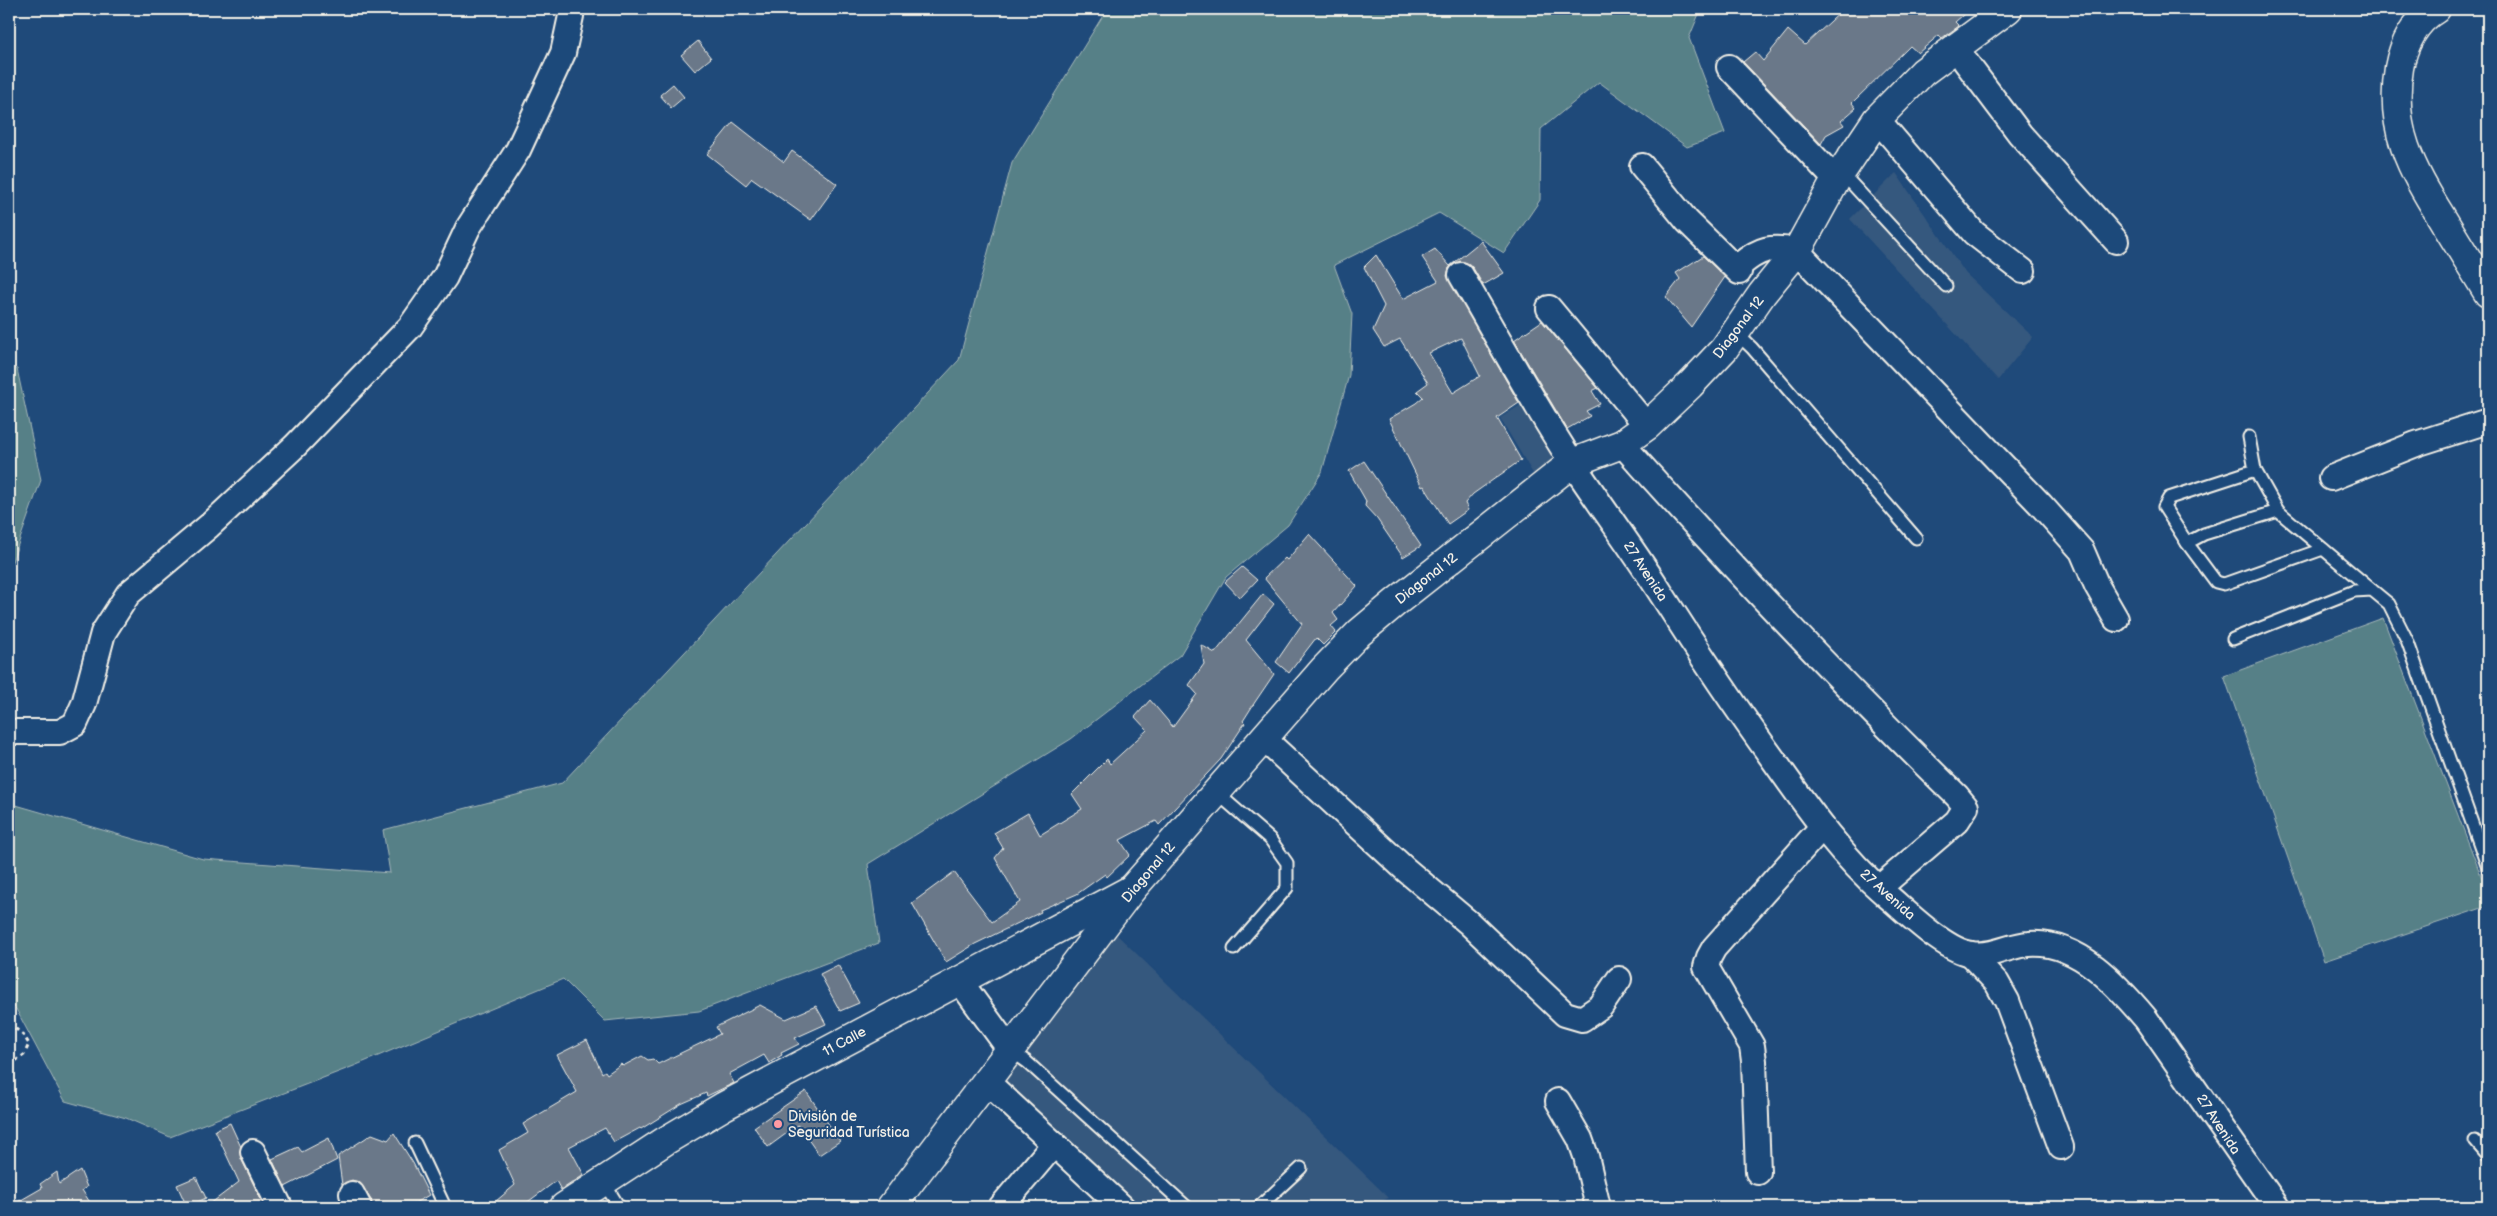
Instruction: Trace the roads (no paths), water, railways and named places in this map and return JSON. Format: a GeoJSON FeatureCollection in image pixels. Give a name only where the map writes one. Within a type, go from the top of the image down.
{"type":"FeatureCollection","features":[{"type":"Feature","properties":{"kind":"main road","name":"Diagonal 12"},"geometry":{"type":"LineString","coordinates":[[891,1207],[1132,889],[1324,669],[1359,633],[1572,463],[1622,444],[1647,426],[1697,378],[1736,333],[1762,294],[1797,251],[1839,176],[1877,119],[1923,72],[1956,45],[2008,9]]}},
{"type":"Feature","properties":{"kind":"main road"},"geometry":{"type":"LineString","coordinates":[[2436,9],[2414,28],[2401,54],[2396,86],[2397,118],[2404,149],[2418,178],[2488,293]]}},
{"type":"Feature","properties":{"kind":"main road","name":"11 Calle"},"geometry":{"type":"LineString","coordinates":[[564,1207],[602,1181],[724,1106],[1132,889]]}},
{"type":"Feature","properties":{"kind":"street"},"geometry":{"type":"LineString","coordinates":[[9,732],[60,732],[75,724],[84,704],[103,633],[128,594],[209,526],[295,446],[410,327],[444,277],[468,228],[518,150],[563,52],[571,16],[569,9]]}},
{"type":"Feature","properties":{"kind":"street"},"geometry":{"type":"LineString","coordinates":[[1956,45],[1965,61],[2020,134],[2116,241]]}},
{"type":"Feature","properties":{"kind":"street"},"geometry":{"type":"LineString","coordinates":[[1729,67],[1839,176]]}},
{"type":"Feature","properties":{"kind":"street"},"geometry":{"type":"LineString","coordinates":[[1877,119],[1974,233],[2023,272]]}},
{"type":"Feature","properties":{"kind":"street"},"geometry":{"type":"LineString","coordinates":[[1642,166],[1687,221],[1762,294]]}},
{"type":"Feature","properties":{"kind":"street"},"geometry":{"type":"LineString","coordinates":[[1739,272],[1740,265],[1764,249],[1780,247],[1797,251],[2041,505],[2082,551],[2097,586],[2116,618]]}},
{"type":"Feature","properties":{"kind":"street","name":"27 Avenida"},"geometry":{"type":"LineString","coordinates":[[1461,276],[1572,463],[1642,562],[1728,696],[1840,850],[1879,888],[1940,941],[1970,954],[1996,952],[2023,944],[2049,945],[2066,950],[2102,974],[2124,994],[2157,1034],[2277,1207]]}},
{"type":"Feature","properties":{"kind":"street"},"geometry":{"type":"LineString","coordinates":[[1549,308],[1647,426]]}},
{"type":"Feature","properties":{"kind":"street"},"geometry":{"type":"LineString","coordinates":[[2331,478],[2416,444],[2488,421]]}},
{"type":"Feature","properties":{"kind":"street"},"geometry":{"type":"LineString","coordinates":[[1622,444],[1708,540],[1887,728],[1966,807],[1957,821],[1879,888]]}},
{"type":"Feature","properties":{"kind":"street"},"geometry":{"type":"LineString","coordinates":[[1264,739],[1406,870],[1469,922],[1565,1014],[1582,1019],[1600,1006],[1619,979]]}},
{"type":"Feature","properties":{"kind":"street"},"geometry":{"type":"LineString","coordinates":[[1758,1172],[1752,1046],[1706,967],[1714,948],[1822,827]]}},
{"type":"Feature","properties":{"kind":"street"},"geometry":{"type":"LineString","coordinates":[[1970,954],[1997,983],[2007,1001],[2061,1147]]}},
{"type":"Feature","properties":{"kind":"street"},"geometry":{"type":"LineString","coordinates":[[959,980],[1010,1050]]}},
{"type":"Feature","properties":{"kind":"street"},"geometry":{"type":"LineString","coordinates":[[986,1081],[1122,1207]]}},
{"type":"Feature","properties":{"kind":"street"},"geometry":{"type":"LineString","coordinates":[[1558,1101],[1583,1148],[1598,1207]]}},
{"type":"Feature","properties":{"kind":"street"},"geometry":{"type":"LineString","coordinates":[[1001,1207],[1054,1144]]}},
{"type":"Feature","properties":{"kind":"street"},"geometry":{"type":"LineString","coordinates":[[253,1152],[280,1207]]}},
{"type":"Feature","properties":{"kind":"lane"},"geometry":{"type":"LineString","coordinates":[[1839,176],[1946,286]]}},
{"type":"Feature","properties":{"kind":"lane"},"geometry":{"type":"LineString","coordinates":[[1736,333],[1752,348],[1916,538]]}},
{"type":"Feature","properties":{"kind":"lane"},"geometry":{"type":"LineString","coordinates":[[2248,437],[2255,470],[2278,511],[2389,604],[2407,640],[2488,868]]}},
{"type":"Feature","properties":{"kind":"lane"},"geometry":{"type":"LineString","coordinates":[[2255,470],[2169,498],[2164,507],[2187,543],[2216,582],[2224,584],[2323,549]]}},
{"type":"Feature","properties":{"kind":"lane"},"geometry":{"type":"LineString","coordinates":[[2187,543],[2204,534],[2278,511]]}},
{"type":"Feature","properties":{"kind":"lane"},"geometry":{"type":"LineString","coordinates":[[2233,639],[2354,591],[2372,590]]}},
{"type":"Feature","properties":{"kind":"lane"},"geometry":{"type":"LineString","coordinates":[[1217,793],[1270,839],[1287,863],[1287,888],[1234,949]]}},
{"type":"Feature","properties":{"kind":"lane"},"geometry":{"type":"LineString","coordinates":[[1010,1050],[1027,1062],[1187,1207]]}},
{"type":"Feature","properties":{"kind":"lane"},"geometry":{"type":"LineString","coordinates":[[2475,1141],[2488,1156]]}},
{"type":"Feature","properties":{"kind":"lane"},"geometry":{"type":"LineString","coordinates":[[415,1143],[445,1207]]}},
{"type":"Feature","properties":{"kind":"lane"},"geometry":{"type":"LineString","coordinates":[[1259,1207],[1301,1168]]}},
{"type":"Feature","properties":{"kind":"lane"},"geometry":{"type":"LineString","coordinates":[[602,1181],[619,1207]]}},
{"type":"Feature","properties":{"kind":"place","name":"División de Seguridad Turística"},"geometry":{"type":"Point","coordinates":[778,1124]}}]}
